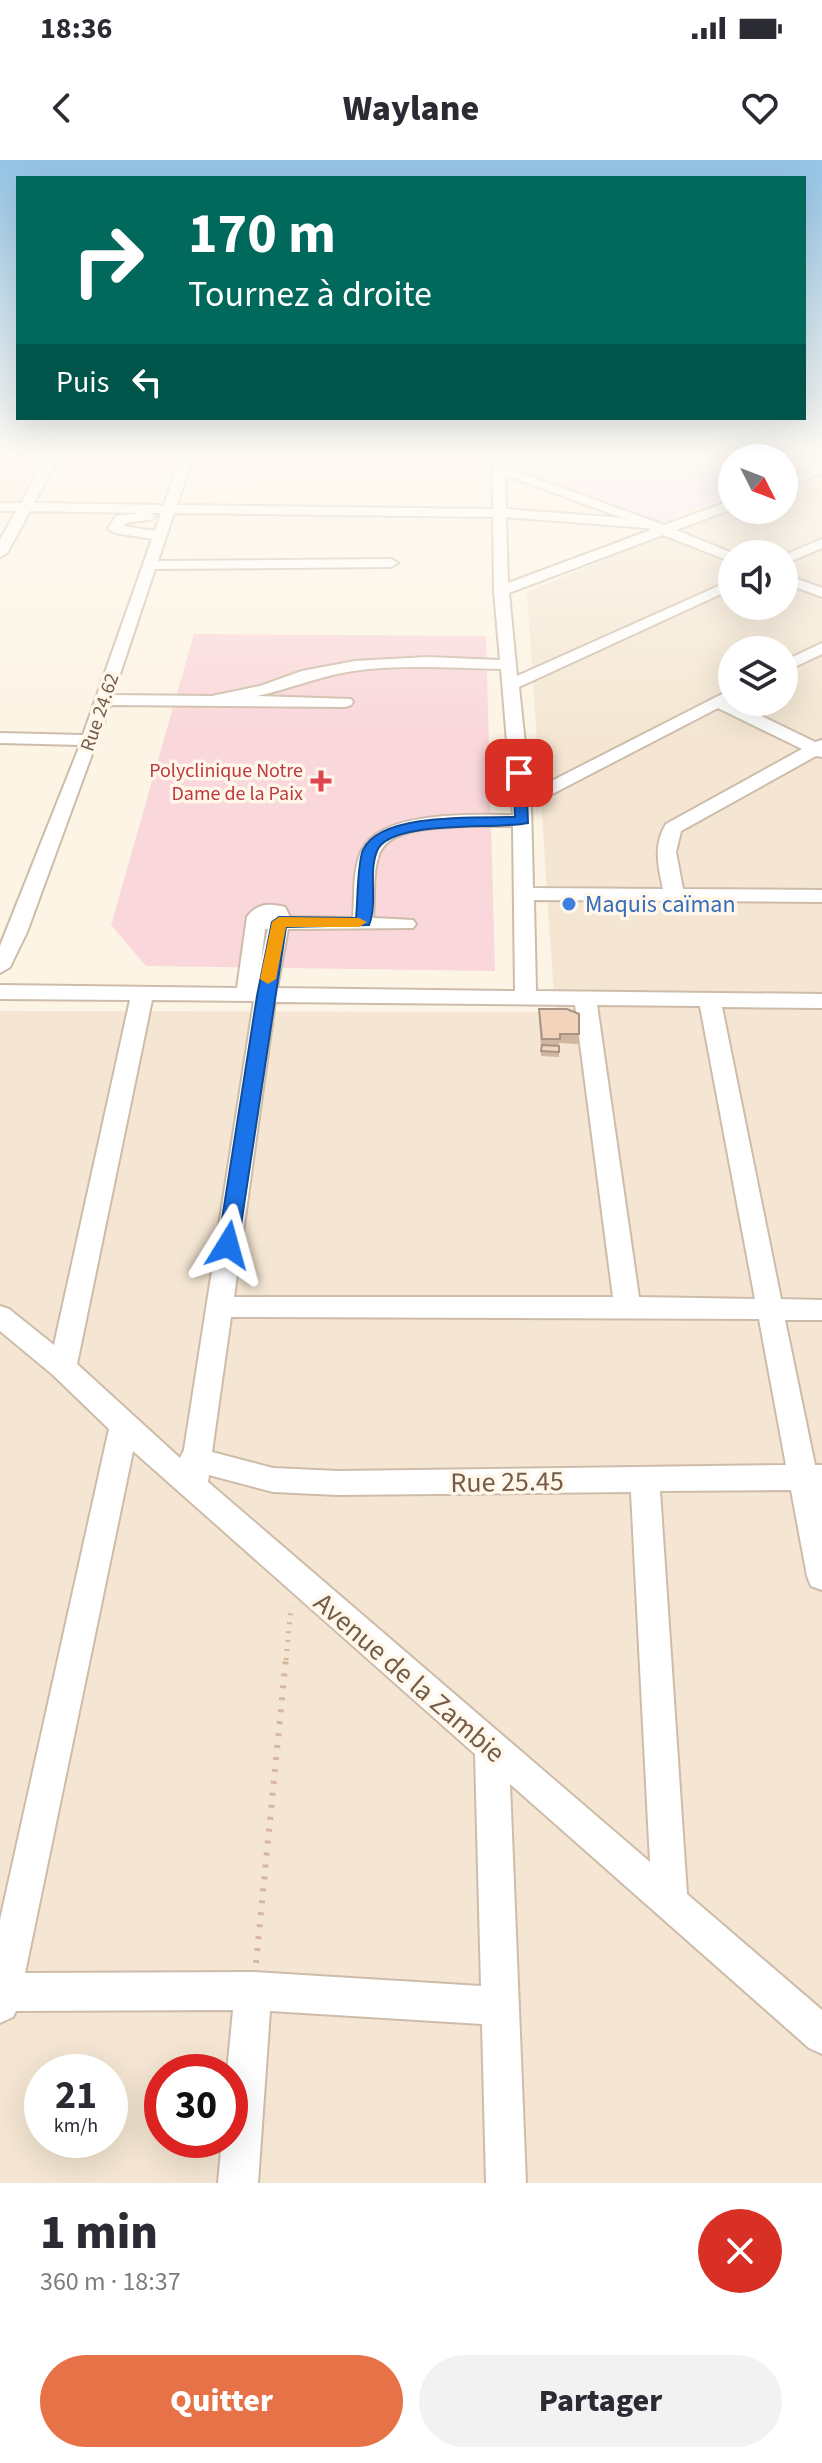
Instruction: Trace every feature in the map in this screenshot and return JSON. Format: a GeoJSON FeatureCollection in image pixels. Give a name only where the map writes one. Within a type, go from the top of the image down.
{"type":"FeatureCollection","features":[{"type":"Feature","properties":{"kind":"street","name":"Rue 24.62"},"geometry":{"type":"LineString","coordinates":[[0,967],[17,932],[90,740],[156,547]]}},
{"type":"Feature","properties":{"kind":"street"},"geometry":{"type":"LineString","coordinates":[[500,547],[501,591],[522,812],[526,998]]}},
{"type":"Feature","properties":{"kind":"street"},"geometry":{"type":"LineString","coordinates":[[501,591],[607,547]]}},
{"type":"Feature","properties":{"kind":"street"},"geometry":{"type":"LineString","coordinates":[[151,565],[391,563]]}},
{"type":"Feature","properties":{"kind":"street"},"geometry":{"type":"LineString","coordinates":[[798,584],[822,593]]}},
{"type":"Feature","properties":{"kind":"street"},"geometry":{"type":"LineString","coordinates":[[510,685],[718,590]]}},
{"type":"Feature","properties":{"kind":"street"},"geometry":{"type":"LineString","coordinates":[[798,660],[822,648]]}},
{"type":"Feature","properties":{"kind":"street"},"geometry":{"type":"LineString","coordinates":[[212,701],[264,690],[302,676],[355,666],[414,662],[508,665]]}},
{"type":"Feature","properties":{"kind":"street"},"geometry":{"type":"LineString","coordinates":[[103,700],[345,702]]}},
{"type":"Feature","properties":{"kind":"street"},"geometry":{"type":"LineString","coordinates":[[363,922],[370,851],[380,837],[399,830],[522,812],[718,700]]}},
{"type":"Feature","properties":{"kind":"street"},"geometry":{"type":"LineString","coordinates":[[759,716],[820,749]]}},
{"type":"Feature","properties":{"kind":"street"},"geometry":{"type":"LineString","coordinates":[[0,738],[90,740]]}},
{"type":"Feature","properties":{"kind":"street"},"geometry":{"type":"LineString","coordinates":[[674,895],[666,848],[673,828],[820,749]]}},
{"type":"Feature","properties":{"kind":"street"},"geometry":{"type":"LineString","coordinates":[[523,894],[822,896]]}},
{"type":"Feature","properties":{"kind":"street"},"geometry":{"type":"LineString","coordinates":[[193,1472],[219,1307],[256,996],[256,923],[262,911],[272,909],[278,911],[279,922],[256,996]]}},
{"type":"Feature","properties":{"kind":"street"},"geometry":{"type":"LineString","coordinates":[[279,922],[406,924]]}},
{"type":"Feature","properties":{"kind":"street"},"geometry":{"type":"LineString","coordinates":[[0,992],[822,1001]]}},
{"type":"Feature","properties":{"kind":"street"},"geometry":{"type":"LineString","coordinates":[[63,1367],[142,995]]}},
{"type":"Feature","properties":{"kind":"street"},"geometry":{"type":"LineString","coordinates":[[585,999],[627,1307]]}},
{"type":"Feature","properties":{"kind":"street"},"geometry":{"type":"LineString","coordinates":[[710,1001],[772,1308],[813,1477],[822,1576]]}},
{"type":"Feature","properties":{"kind":"street"},"geometry":{"type":"LineString","coordinates":[[219,1307],[822,1310]]}},
{"type":"Feature","properties":{"kind":"street","name":"Avenue de la Zambie"},"geometry":{"type":"LineString","coordinates":[[0,1316],[63,1367],[124,1426],[193,1472],[294,1575],[822,2035]]}},
{"type":"Feature","properties":{"kind":"street"},"geometry":{"type":"LineString","coordinates":[[124,1426],[1,1996],[253,1991],[500,2006]]}},
{"type":"Feature","properties":{"kind":"street","name":"Rue 25.45"},"geometry":{"type":"LineString","coordinates":[[193,1472],[338,1483],[813,1477]]}},
{"type":"Feature","properties":{"kind":"street"},"geometry":{"type":"LineString","coordinates":[[645,1480],[670,1904]]}},
{"type":"Feature","properties":{"kind":"street"},"geometry":{"type":"LineString","coordinates":[[492,1750],[506,2183]]}},
{"type":"Feature","properties":{"kind":"street"},"geometry":{"type":"LineString","coordinates":[[238,2183],[253,1991]]}},
{"type":"Feature","properties":{"kind":"path"},"geometry":{"type":"LineString","coordinates":[[253,1991],[294,1575]]}},
{"type":"Feature","properties":{"kind":"shaded area"},"geometry":{"type":"Polygon","coordinates":[[[632,547],[718,547],[718,620],[798,620],[798,547],[822,547],[822,2183],[0,2183],[0,1011],[555,1012],[527,592],[632,547]]]}},
{"type":"Feature","properties":{"kind":"shaded area","name":"Polyclinique Notre Dame de la Paix"},"geometry":{"type":"Polygon","coordinates":[[[194,634],[486,636],[495,971],[146,966],[111,925],[194,634]]]}},
{"type":"Feature","properties":{"kind":"building"},"geometry":{"type":"Polygon","coordinates":[[[539,1009],[567,1009],[579,1014],[579,1034],[560,1034],[560,1039],[542,1039],[539,1009]]]}},
{"type":"Feature","properties":{"kind":"building"},"geometry":{"type":"Polygon","coordinates":[[[542,1045],[559,1046],[559,1052],[541,1051],[542,1045]]]}},
{"type":"Feature","properties":{"kind":"slow traffic"},"geometry":{"type":"LineString","coordinates":[[268,979],[279,922],[359,922]]}},
{"type":"Feature","properties":{"kind":"place","name":"Polyclinique Notre Dame de la Paix"},"geometry":{"type":"Point","coordinates":[321,781]}},
{"type":"Feature","properties":{"kind":"place","name":"Maquis caïman"},"geometry":{"type":"Point","coordinates":[569,904]}},
{"type":"Feature","properties":{"kind":"route"},"geometry":{"type":"LineString","coordinates":[[228,1245],[279,922],[363,922],[370,851],[380,837],[429,825],[523,820],[519,773]]}}]}
